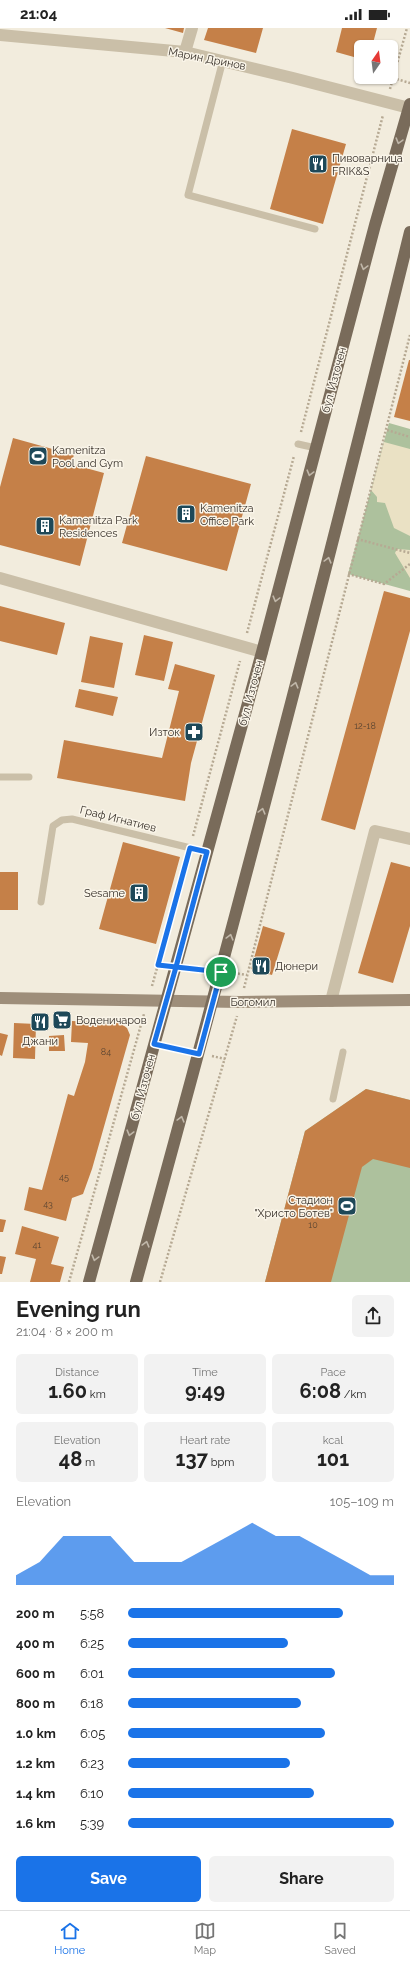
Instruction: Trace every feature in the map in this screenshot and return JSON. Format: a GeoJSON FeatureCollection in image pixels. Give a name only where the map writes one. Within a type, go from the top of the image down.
{"type":"FeatureCollection","features":[{"type":"Feature","properties":{"kind":"main road","name":"бул. Източен"},"geometry":{"type":"LineString","coordinates":[[89,1282],[262,652],[375,225],[409,106]]}},
{"type":"Feature","properties":{"kind":"main road"},"geometry":{"type":"LineString","coordinates":[[136,1282],[221,972],[363,425],[410,232]]}},
{"type":"Feature","properties":{"kind":"street"},"geometry":{"type":"LineString","coordinates":[[185,52],[192,28]]}},
{"type":"Feature","properties":{"kind":"street","name":"Марин Дринов"},"geometry":{"type":"LineString","coordinates":[[0,36],[185,52],[223,60],[387,102],[409,106]]}},
{"type":"Feature","properties":{"kind":"street"},"geometry":{"type":"LineString","coordinates":[[0,578],[262,652]]}},
{"type":"Feature","properties":{"kind":"street"},"geometry":{"type":"LineString","coordinates":[[331,1001],[375,831],[410,839]]}},
{"type":"Feature","properties":{"kind":"street","name":"Богомил"},"geometry":{"type":"LineString","coordinates":[[0,998],[213,1002],[410,1000]]}},
{"type":"Feature","properties":{"kind":"lane"},"geometry":{"type":"LineString","coordinates":[[223,60],[188,195],[315,229]]}},
{"type":"Feature","properties":{"kind":"lane"},"geometry":{"type":"LineString","coordinates":[[298,444],[316,448]]}},
{"type":"Feature","properties":{"kind":"lane"},"geometry":{"type":"LineString","coordinates":[[0,777],[29,777]]}},
{"type":"Feature","properties":{"kind":"lane","name":"Граф Игнатиев"},"geometry":{"type":"LineString","coordinates":[[41,902],[53,826],[62,820],[72,819],[207,852]]}},
{"type":"Feature","properties":{"kind":"lane"},"geometry":{"type":"LineString","coordinates":[[333,1099],[343,1052]]}},
{"type":"Feature","properties":{"kind":"path"},"geometry":{"type":"LineString","coordinates":[[398,63],[407,28]]}},
{"type":"Feature","properties":{"kind":"path"},"geometry":{"type":"LineString","coordinates":[[398,79],[410,83]]}},
{"type":"Feature","properties":{"kind":"path"},"geometry":{"type":"LineString","coordinates":[[151,988],[298,444],[392,84]]}},
{"type":"Feature","properties":{"kind":"path"},"geometry":{"type":"LineString","coordinates":[[244,990],[348,574],[387,430],[410,335]]}},
{"type":"Feature","properties":{"kind":"path"},"geometry":{"type":"LineString","coordinates":[[387,430],[410,437]]}},
{"type":"Feature","properties":{"kind":"path"},"geometry":{"type":"LineString","coordinates":[[357,539],[410,553]]}},
{"type":"Feature","properties":{"kind":"path"},"geometry":{"type":"LineString","coordinates":[[348,574],[384,584],[410,564]]}},
{"type":"Feature","properties":{"kind":"path"},"geometry":{"type":"LineString","coordinates":[[158,965],[247,975]]}},
{"type":"Feature","properties":{"kind":"path"},"geometry":{"type":"LineString","coordinates":[[160,1282],[236,1020]]}},
{"type":"Feature","properties":{"kind":"path"},"geometry":{"type":"LineString","coordinates":[[69,1282],[140,1029]]}},
{"type":"Feature","properties":{"kind":"path"},"geometry":{"type":"LineString","coordinates":[[137,1041],[225,1059]]}},
{"type":"Feature","properties":{"kind":"green space"},"geometry":{"type":"Polygon","coordinates":[[[389,423],[410,429],[410,591],[348,574],[389,423]]]}},
{"type":"Feature","properties":{"kind":"green space","name":"Стадион \"Христо Ботев\""},"geometry":{"type":"Polygon","coordinates":[[[366,1089],[410,1100],[410,1282],[265,1282],[305,1131],[366,1089]]]}},
{"type":"Feature","properties":{"kind":"shaded area"},"geometry":{"type":"Polygon","coordinates":[[[384,442],[410,449],[410,536],[394,528],[385,503],[377,502],[377,497],[371,490],[384,442]]]}},
{"type":"Feature","properties":{"kind":"shaded area"},"geometry":{"type":"Polygon","coordinates":[[[397,549],[410,550],[410,578],[395,553],[397,549]]]}},
{"type":"Feature","properties":{"kind":"building"},"geometry":{"type":"Polygon","coordinates":[[[165,28],[184,28],[183,33],[165,28]]]}},
{"type":"Feature","properties":{"kind":"building"},"geometry":{"type":"Polygon","coordinates":[[[208,28],[263,28],[256,53],[204,40],[208,28]]]}},
{"type":"Feature","properties":{"kind":"building"},"geometry":{"type":"Polygon","coordinates":[[[342,28],[377,28],[374,40],[354,40],[354,57],[336,52],[342,28]]]}},
{"type":"Feature","properties":{"kind":"building"},"geometry":{"type":"Polygon","coordinates":[[[292,129],[346,144],[323,224],[270,209],[292,129]]]}},
{"type":"Feature","properties":{"kind":"building"},"geometry":{"type":"Polygon","coordinates":[[[410,360],[410,421],[394,417],[410,360]]]}},
{"type":"Feature","properties":{"kind":"building","name":"Kamenitza Park Residences"},"geometry":{"type":"Polygon","coordinates":[[[13,438],[74,455],[71,464],[104,473],[80,566],[0,545],[0,487],[13,438]]]}},
{"type":"Feature","properties":{"kind":"building","name":"Kamenitza Office Park"},"geometry":{"type":"Polygon","coordinates":[[[146,456],[251,484],[227,571],[122,543],[146,456]]]}},
{"type":"Feature","properties":{"kind":"building"},"geometry":{"type":"Polygon","coordinates":[[[384,591],[410,598],[410,631],[355,830],[321,820],[384,591]]]}},
{"type":"Feature","properties":{"kind":"building"},"geometry":{"type":"Polygon","coordinates":[[[0,606],[65,623],[57,655],[0,641],[0,606]]]}},
{"type":"Feature","properties":{"kind":"building"},"geometry":{"type":"Polygon","coordinates":[[[144,635],[173,642],[164,681],[135,675],[144,635]]]}},
{"type":"Feature","properties":{"kind":"building"},"geometry":{"type":"Polygon","coordinates":[[[90,636],[123,643],[114,688],[81,682],[90,636]]]}},
{"type":"Feature","properties":{"kind":"building"},"geometry":{"type":"Polygon","coordinates":[[[175,664],[215,675],[191,763],[185,801],[57,778],[64,740],[162,758],[179,691],[168,689],[175,664]]]}},
{"type":"Feature","properties":{"kind":"building"},"geometry":{"type":"Polygon","coordinates":[[[79,689],[118,697],[113,716],[75,707],[79,689]]]}},
{"type":"Feature","properties":{"kind":"building","name":"Sesame"},"geometry":{"type":"Polygon","coordinates":[[[123,842],[180,857],[156,944],[99,929],[123,842]]]}},
{"type":"Feature","properties":{"kind":"building"},"geometry":{"type":"Polygon","coordinates":[[[391,862],[410,867],[410,926],[393,983],[358,973],[391,862]]]}},
{"type":"Feature","properties":{"kind":"building"},"geometry":{"type":"Polygon","coordinates":[[[0,872],[18,872],[18,910],[0,910],[0,872]]]}},
{"type":"Feature","properties":{"kind":"building"},"geometry":{"type":"Polygon","coordinates":[[[263,926],[285,933],[272,975],[251,969],[263,926]]]}},
{"type":"Feature","properties":{"kind":"building"},"geometry":{"type":"Polygon","coordinates":[[[72,1021],[120,1023],[127,1028],[130,1035],[92,1169],[83,1194],[72,1198],[66,1221],[24,1210],[29,1187],[42,1190],[68,1094],[74,1096],[85,1062],[88,1043],[71,1042],[72,1021]]]}},
{"type":"Feature","properties":{"kind":"building"},"geometry":{"type":"Polygon","coordinates":[[[14,1023],[36,1024],[35,1059],[13,1058],[14,1023]]]}},
{"type":"Feature","properties":{"kind":"building"},"geometry":{"type":"Polygon","coordinates":[[[0,1033],[8,1035],[2,1056],[0,1055],[0,1033]]]}},
{"type":"Feature","properties":{"kind":"building"},"geometry":{"type":"Polygon","coordinates":[[[64,1035],[65,1051],[49,1051],[49,1036],[64,1035]]]}},
{"type":"Feature","properties":{"kind":"building","name":"Стадион \"Христо Ботев\""},"geometry":{"type":"Polygon","coordinates":[[[366,1089],[410,1100],[410,1168],[373,1159],[362,1167],[331,1282],[265,1282],[305,1131],[366,1089]]]}},
{"type":"Feature","properties":{"kind":"building"},"geometry":{"type":"Polygon","coordinates":[[[0,1219],[6,1220],[3,1232],[0,1232],[0,1219]]]}},
{"type":"Feature","properties":{"kind":"building"},"geometry":{"type":"Polygon","coordinates":[[[22,1226],[59,1237],[51,1264],[64,1267],[60,1282],[30,1282],[36,1259],[15,1254],[22,1226]]]}},
{"type":"Feature","properties":{"kind":"building"},"geometry":{"type":"Polygon","coordinates":[[[0,1256],[6,1257],[2,1274],[0,1274],[0,1256]]]}},
{"type":"Feature","properties":{"kind":"place","name":"Пивоварница FRIK&S"},"geometry":{"type":"Point","coordinates":[318,164]}},
{"type":"Feature","properties":{"kind":"place","name":"Kamenitza Pool and Gym"},"geometry":{"type":"Point","coordinates":[38,456]}},
{"type":"Feature","properties":{"kind":"place","name":"Kamenitza Office Park"},"geometry":{"type":"Point","coordinates":[186,514]}},
{"type":"Feature","properties":{"kind":"place","name":"Kamenitza Park Residences"},"geometry":{"type":"Point","coordinates":[45,526]}},
{"type":"Feature","properties":{"kind":"place","name":"Изток"},"geometry":{"type":"Point","coordinates":[194,732]}},
{"type":"Feature","properties":{"kind":"place","name":"Sesame"},"geometry":{"type":"Point","coordinates":[139,893]}},
{"type":"Feature","properties":{"kind":"place","name":"Дюнери"},"geometry":{"type":"Point","coordinates":[261,966]}},
{"type":"Feature","properties":{"kind":"place","name":"Воденичаров"},"geometry":{"type":"Point","coordinates":[62,1020]}},
{"type":"Feature","properties":{"kind":"place","name":"Джани"},"geometry":{"type":"Point","coordinates":[40,1022]}},
{"type":"Feature","properties":{"kind":"place","name":"Стадион \"Христо Ботев\""},"geometry":{"type":"Point","coordinates":[347,1206]}},
{"type":"Feature","properties":{"kind":"route"},"geometry":{"type":"LineString","coordinates":[[221,972],[176,967],[207,852],[190,848],[158,965],[176,967],[154,1044],[199,1054],[221,972]]}}]}
